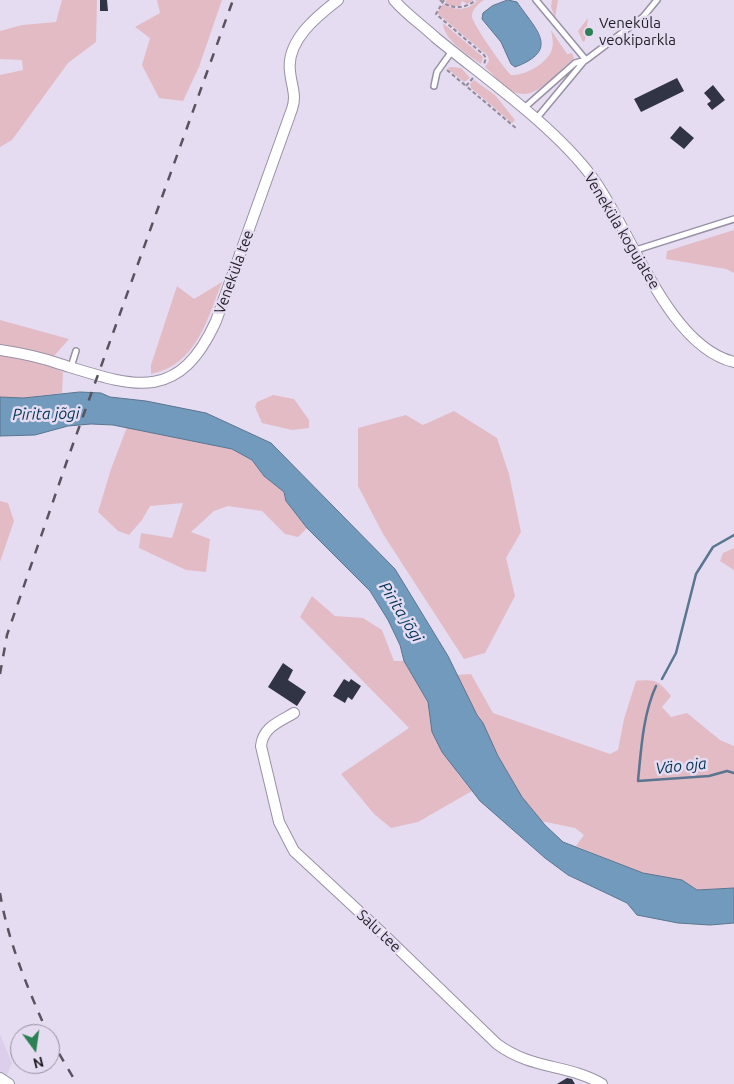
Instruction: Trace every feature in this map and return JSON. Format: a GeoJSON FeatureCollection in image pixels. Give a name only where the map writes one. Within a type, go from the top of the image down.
{"type":"FeatureCollection","features":[{"type":"Feature","properties":{"kind":"street","name":"Veneküla tee"},"geometry":{"type":"LineString","coordinates":[[0,350],[71,367],[115,381],[148,382],[177,374],[196,356],[208,339],[216,321],[292,109],[295,93],[290,72],[291,56],[307,27],[338,0]]}},
{"type":"Feature","properties":{"kind":"street","name":"Veneküla kogujatee"},"geometry":{"type":"LineString","coordinates":[[394,0],[452,51],[536,119],[573,154],[592,177],[680,325],[704,347],[734,362]]}},
{"type":"Feature","properties":{"kind":"street","name":"Salu tee"},"geometry":{"type":"LineString","coordinates":[[294,713],[267,730],[262,736],[261,746],[280,822],[294,851],[497,1044],[519,1059],[582,1075],[602,1084]]}},
{"type":"Feature","properties":{"kind":"street"},"geometry":{"type":"LineString","coordinates":[[0,1078],[9,1084]]}},
{"type":"Feature","properties":{"kind":"lane"},"geometry":{"type":"LineString","coordinates":[[536,0],[586,60]]}},
{"type":"Feature","properties":{"kind":"lane"},"geometry":{"type":"LineString","coordinates":[[536,119],[586,60],[643,17],[656,0]]}},
{"type":"Feature","properties":{"kind":"lane"},"geometry":{"type":"LineString","coordinates":[[434,86],[442,66],[452,51]]}},
{"type":"Feature","properties":{"kind":"lane"},"geometry":{"type":"LineString","coordinates":[[522,109],[568,68],[575,63],[586,60]]}},
{"type":"Feature","properties":{"kind":"lane"},"geometry":{"type":"LineString","coordinates":[[636,250],[734,219]]}},
{"type":"Feature","properties":{"kind":"lane"},"geometry":{"type":"LineString","coordinates":[[71,367],[76,351]]}},
{"type":"Feature","properties":{"kind":"path"},"geometry":{"type":"LineString","coordinates":[[440,0],[446,5],[459,8],[476,0]]}},
{"type":"Feature","properties":{"kind":"path"},"geometry":{"type":"LineString","coordinates":[[442,66],[466,86]]}},
{"type":"Feature","properties":{"kind":"shaded area"},"geometry":{"type":"Polygon","coordinates":[[[62,0],[97,0],[96,42],[68,63],[12,140],[0,147],[0,75],[23,70],[22,60],[0,59],[0,31],[22,25],[56,22],[62,0]]]}},
{"type":"Feature","properties":{"kind":"shaded area"},"geometry":{"type":"Polygon","coordinates":[[[157,0],[222,0],[199,67],[183,101],[159,98],[142,65],[150,38],[135,27],[160,13],[157,0]]]}},
{"type":"Feature","properties":{"kind":"shaded area"},"geometry":{"type":"Polygon","coordinates":[[[447,0],[474,0],[467,4],[462,1],[460,6],[450,6],[445,2],[447,0]]]}},
{"type":"Feature","properties":{"kind":"shaded area"},"geometry":{"type":"Polygon","coordinates":[[[478,0],[484,0],[473,11],[473,20],[502,65],[511,75],[529,71],[546,59],[553,46],[551,30],[567,54],[572,53],[574,59],[544,86],[535,91],[527,94],[508,89],[485,67],[489,61],[488,56],[437,13],[443,4],[461,9],[474,4],[478,0]]]}},
{"type":"Feature","properties":{"kind":"shaded area"},"geometry":{"type":"Polygon","coordinates":[[[552,0],[558,0],[555,18],[551,7],[552,0]]]}},
{"type":"Feature","properties":{"kind":"shaded area"},"geometry":{"type":"Polygon","coordinates":[[[588,18],[585,41],[583,42],[578,31],[588,18]]]}},
{"type":"Feature","properties":{"kind":"shaded area"},"geometry":{"type":"Polygon","coordinates":[[[443,23],[483,57],[481,64],[452,41],[444,29],[443,23]]]}},
{"type":"Feature","properties":{"kind":"shaded area"},"geometry":{"type":"Polygon","coordinates":[[[447,68],[461,68],[470,78],[464,82],[447,68]]]}},
{"type":"Feature","properties":{"kind":"shaded area"},"geometry":{"type":"Polygon","coordinates":[[[474,80],[495,95],[515,120],[512,123],[471,88],[470,84],[474,80]]]}},
{"type":"Feature","properties":{"kind":"shaded area"},"geometry":{"type":"Polygon","coordinates":[[[734,230],[734,273],[726,269],[666,259],[667,251],[734,230]]]}},
{"type":"Feature","properties":{"kind":"shaded area"},"geometry":{"type":"Polygon","coordinates":[[[222,282],[205,325],[189,351],[179,361],[166,369],[151,374],[151,365],[177,286],[194,299],[222,282]]]}},
{"type":"Feature","properties":{"kind":"shaded area"},"geometry":{"type":"Polygon","coordinates":[[[0,320],[69,339],[54,356],[0,344],[0,320]]]}},
{"type":"Feature","properties":{"kind":"shaded area"},"geometry":{"type":"Polygon","coordinates":[[[0,355],[46,364],[63,372],[62,393],[23,398],[0,397],[0,355]]]}},
{"type":"Feature","properties":{"kind":"shaded area"},"geometry":{"type":"Polygon","coordinates":[[[273,395],[294,399],[309,420],[309,428],[292,430],[262,423],[255,407],[257,402],[273,395]]]}},
{"type":"Feature","properties":{"kind":"shaded area"},"geometry":{"type":"Polygon","coordinates":[[[454,411],[497,438],[509,474],[521,532],[506,558],[515,596],[485,653],[464,659],[383,534],[358,486],[358,428],[406,415],[423,425],[454,411]]]}},
{"type":"Feature","properties":{"kind":"shaded area"},"geometry":{"type":"Polygon","coordinates":[[[127,427],[232,449],[252,460],[264,476],[284,492],[286,501],[307,528],[298,537],[285,534],[262,511],[228,506],[214,511],[191,532],[210,539],[206,572],[186,570],[139,548],[141,533],[172,538],[183,503],[150,506],[142,520],[129,535],[118,531],[98,512],[111,469],[127,427]]]}},
{"type":"Feature","properties":{"kind":"shaded area"},"geometry":{"type":"Polygon","coordinates":[[[0,501],[8,503],[14,521],[0,562],[0,501]]]}},
{"type":"Feature","properties":{"kind":"shaded area"},"geometry":{"type":"Polygon","coordinates":[[[734,548],[734,570],[720,561],[723,553],[734,548]]]}},
{"type":"Feature","properties":{"kind":"shaded area"},"geometry":{"type":"Polygon","coordinates":[[[312,596],[335,616],[363,618],[382,630],[394,661],[404,661],[428,702],[430,715],[458,774],[472,791],[418,822],[391,828],[374,814],[341,774],[409,728],[300,617],[312,596]]]}},
{"type":"Feature","properties":{"kind":"shaded area"},"geometry":{"type":"Polygon","coordinates":[[[471,674],[493,713],[610,754],[618,750],[624,719],[636,681],[648,680],[660,684],[671,696],[662,707],[671,717],[687,713],[720,740],[734,746],[734,888],[697,890],[682,880],[643,873],[576,846],[584,835],[575,828],[541,821],[522,797],[498,756],[483,723],[457,675],[471,674]]]}},
{"type":"Feature","properties":{"kind":"shaded area"},"geometry":{"type":"Polygon","coordinates":[[[0,1034],[10,1058],[10,1068],[3,1084],[0,1084],[0,1034]]]}},
{"type":"Feature","properties":{"kind":"water"},"geometry":{"type":"Polygon","coordinates":[[[508,0],[517,2],[537,30],[541,46],[537,54],[515,67],[511,64],[501,42],[482,19],[483,13],[492,6],[508,0]]]}},
{"type":"Feature","properties":{"kind":"water","name":"Pirita jõgi"},"geometry":{"type":"Polygon","coordinates":[[[80,392],[101,393],[110,397],[146,401],[206,413],[271,443],[395,569],[448,656],[498,756],[522,797],[545,825],[563,842],[643,873],[682,880],[697,890],[734,888],[734,923],[710,925],[678,923],[637,915],[627,903],[568,875],[545,858],[480,801],[442,752],[432,732],[428,702],[404,661],[400,645],[388,620],[370,591],[307,528],[286,501],[284,492],[264,476],[252,460],[232,449],[113,425],[68,426],[35,435],[0,436],[0,397],[23,398],[80,392]]]}},
{"type":"Feature","properties":{"kind":"building"},"geometry":{"type":"Polygon","coordinates":[[[100,0],[107,0],[108,11],[100,11],[100,0]]]}},
{"type":"Feature","properties":{"kind":"building"},"geometry":{"type":"Polygon","coordinates":[[[677,78],[684,91],[641,112],[634,99],[677,78]]]}},
{"type":"Feature","properties":{"kind":"building"},"geometry":{"type":"Polygon","coordinates":[[[713,85],[725,100],[712,110],[707,104],[711,101],[704,93],[713,85]]]}},
{"type":"Feature","properties":{"kind":"building"},"geometry":{"type":"Polygon","coordinates":[[[680,126],[694,138],[684,149],[670,138],[680,126]]]}},
{"type":"Feature","properties":{"kind":"building"},"geometry":{"type":"Polygon","coordinates":[[[283,663],[293,670],[288,680],[306,692],[297,706],[268,687],[283,663]]]}},
{"type":"Feature","properties":{"kind":"building"},"geometry":{"type":"Polygon","coordinates":[[[344,679],[349,682],[351,679],[361,686],[352,700],[348,697],[345,703],[333,696],[344,679]]]}},
{"type":"Feature","properties":{"kind":"building"},"geometry":{"type":"Polygon","coordinates":[[[567,1078],[572,1079],[575,1084],[557,1084],[567,1078]]]}},
{"type":"Feature","properties":{"kind":"waterway","name":"Väo oja"},"geometry":{"type":"LineString","coordinates":[[662,679],[676,653],[696,574],[713,547],[734,535]]}},
{"type":"Feature","properties":{"kind":"waterway","name":"Väo oja"},"geometry":{"type":"LineString","coordinates":[[656,686],[645,720],[638,781],[709,776],[727,771],[734,773]]}},
{"type":"Feature","properties":{"kind":"railway"},"geometry":{"type":"LineString","coordinates":[[0,674],[7,635],[68,458],[233,0]]}},
{"type":"Feature","properties":{"kind":"railway"},"geometry":{"type":"LineString","coordinates":[[0,893],[13,947],[44,1024]]}},
{"type":"Feature","properties":{"kind":"railway"},"geometry":{"type":"LineString","coordinates":[[60,1055],[77,1084]]}},
{"type":"Feature","properties":{"kind":"place","name":"Veneküla veokiparkla"},"geometry":{"type":"Point","coordinates":[589,32]}}]}
